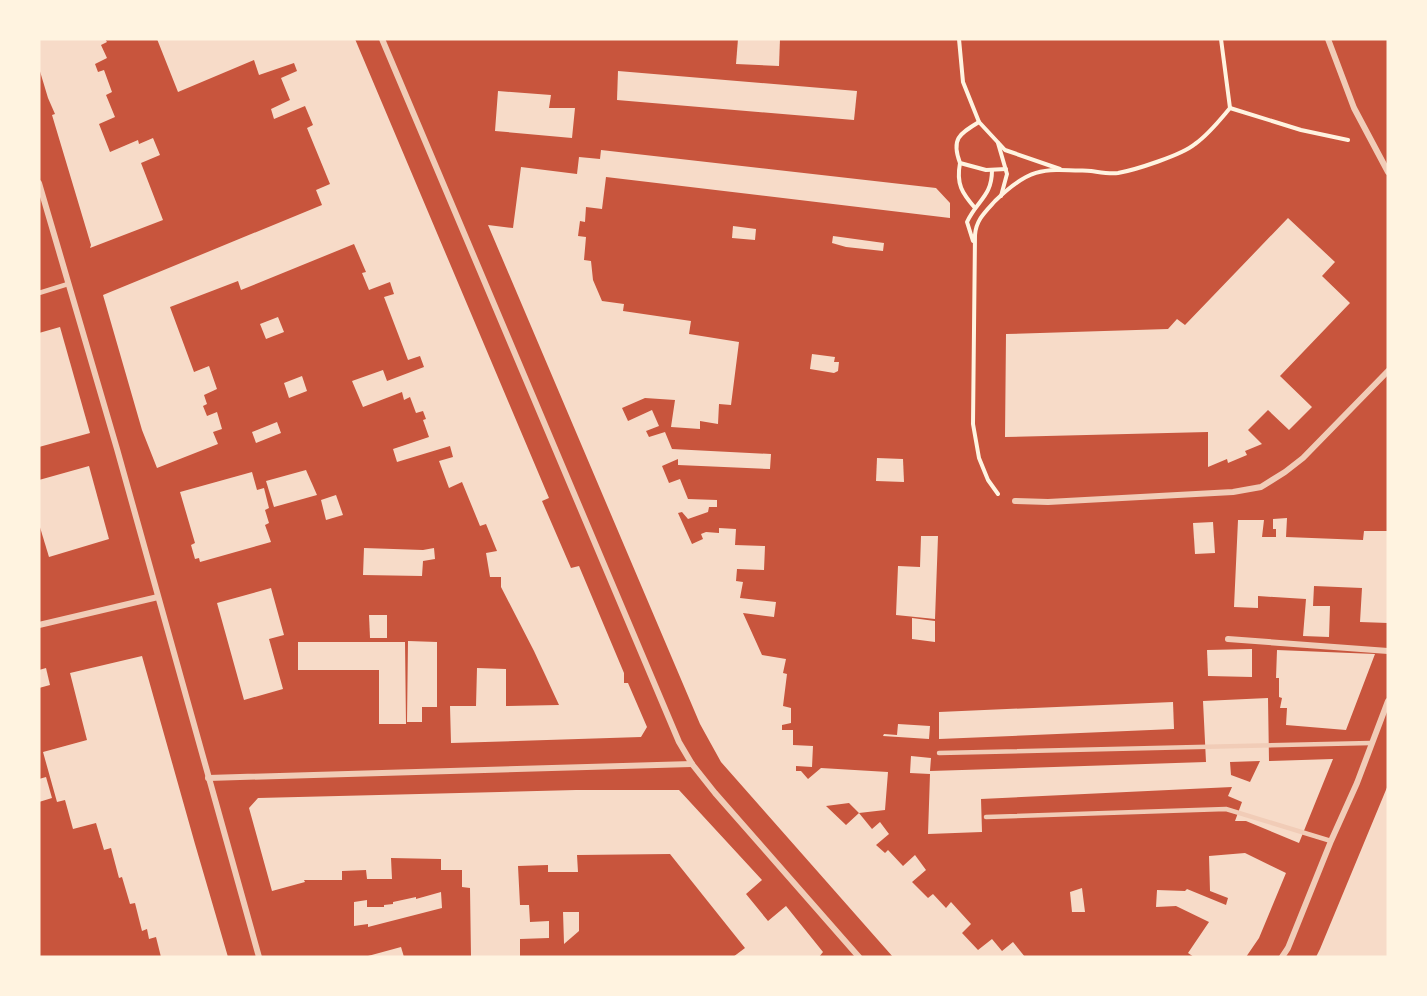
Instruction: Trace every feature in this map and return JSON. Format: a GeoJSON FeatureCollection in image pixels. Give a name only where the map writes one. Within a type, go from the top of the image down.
{"type":"FeatureCollection","features":[{"type":"Feature","properties":{"kind":"street"},"geometry":{"type":"LineString","coordinates":[[382,39],[669,720],[692,764],[788,878],[859,957]]}},
{"type":"Feature","properties":{"kind":"street"},"geometry":{"type":"LineString","coordinates":[[1328,39],[1354,108],[1388,172]]}},
{"type":"Feature","properties":{"kind":"street"},"geometry":{"type":"LineString","coordinates":[[39,183],[259,957]]}},
{"type":"Feature","properties":{"kind":"street"},"geometry":{"type":"LineString","coordinates":[[1015,501],[1048,502],[1233,492],[1261,487],[1273,481],[1303,458],[1388,371]]}},
{"type":"Feature","properties":{"kind":"street"},"geometry":{"type":"LineString","coordinates":[[39,625],[158,597]]}},
{"type":"Feature","properties":{"kind":"street"},"geometry":{"type":"LineString","coordinates":[[1228,639],[1388,651]]}},
{"type":"Feature","properties":{"kind":"street"},"geometry":{"type":"LineString","coordinates":[[1282,957],[1288,948],[1357,783],[1388,701]]}},
{"type":"Feature","properties":{"kind":"street"},"geometry":{"type":"LineString","coordinates":[[208,778],[692,764]]}},
{"type":"Feature","properties":{"kind":"lane"},"geometry":{"type":"LineString","coordinates":[[39,293],[68,284]]}},
{"type":"Feature","properties":{"kind":"lane"},"geometry":{"type":"LineString","coordinates":[[939,753],[1371,743]]}},
{"type":"Feature","properties":{"kind":"lane"},"geometry":{"type":"LineString","coordinates":[[986,817],[1226,809],[1331,841]]}},
{"type":"Feature","properties":{"kind":"path"},"geometry":{"type":"LineString","coordinates":[[959,39],[963,82],[979,122],[1005,150],[1063,170]]}},
{"type":"Feature","properties":{"kind":"path"},"geometry":{"type":"LineString","coordinates":[[1015,501],[999,496],[988,480],[979,458],[973,424],[976,224],[1000,196],[1025,176],[1048,170],[1117,173],[1175,155],[1194,146],[1230,108],[1221,39]]}},
{"type":"Feature","properties":{"kind":"path"},"geometry":{"type":"LineString","coordinates":[[1230,108],[1301,130],[1352,140],[1371,140]]}},
{"type":"Feature","properties":{"kind":"path"},"geometry":{"type":"LineString","coordinates":[[975,208],[964,195],[957,177],[960,163],[955,150],[962,131],[979,122]]}},
{"type":"Feature","properties":{"kind":"path"},"geometry":{"type":"LineString","coordinates":[[998,141],[1007,174],[1000,196]]}},
{"type":"Feature","properties":{"kind":"path"},"geometry":{"type":"LineString","coordinates":[[960,163],[986,170],[1006,169]]}},
{"type":"Feature","properties":{"kind":"path"},"geometry":{"type":"LineString","coordinates":[[975,246],[967,222],[975,208],[983,201],[992,183],[992,170]]}},
{"type":"Feature","properties":{"kind":"building"},"geometry":{"type":"Polygon","coordinates":[[[39,39],[105,39],[107,42],[101,45],[107,58],[95,64],[98,72],[104,70],[112,92],[106,95],[115,117],[99,124],[110,152],[138,140],[139,144],[153,138],[160,155],[141,163],[163,220],[90,248],[52,115],[55,114],[39,68],[39,39]]]}},
{"type":"Feature","properties":{"kind":"building"},"geometry":{"type":"Polygon","coordinates":[[[157,39],[355,39],[549,498],[542,501],[571,568],[579,566],[624,673],[624,683],[628,683],[647,727],[641,737],[451,743],[450,706],[476,706],[477,668],[506,669],[506,706],[559,705],[501,587],[501,577],[490,577],[486,553],[497,551],[486,524],[480,526],[462,482],[449,488],[439,461],[453,457],[450,446],[397,462],[393,449],[429,437],[423,420],[426,419],[423,411],[416,413],[410,397],[404,400],[402,392],[363,407],[352,381],[383,370],[387,381],[424,367],[420,356],[408,360],[384,297],[394,294],[390,282],[369,290],[362,273],[366,272],[354,244],[241,290],[238,281],[170,307],[194,372],[209,366],[217,389],[204,395],[207,404],[203,406],[207,416],[217,412],[222,429],[213,432],[218,444],[157,468],[142,430],[103,295],[322,205],[316,190],[330,184],[307,128],[313,125],[305,106],[274,119],[271,109],[290,100],[281,78],[297,71],[294,63],[259,75],[254,60],[178,92],[157,39]]]}},
{"type":"Feature","properties":{"kind":"building"},"geometry":{"type":"Polygon","coordinates":[[[738,39],[780,39],[779,66],[736,64],[738,39]]]}},
{"type":"Feature","properties":{"kind":"building"},"geometry":{"type":"Polygon","coordinates":[[[618,71],[857,91],[854,120],[617,100],[618,71]]]}},
{"type":"Feature","properties":{"kind":"building"},"geometry":{"type":"Polygon","coordinates":[[[498,91],[551,95],[549,108],[575,108],[572,138],[495,131],[498,91]]]}},
{"type":"Feature","properties":{"kind":"building"},"geometry":{"type":"Polygon","coordinates":[[[601,150],[936,188],[950,203],[950,218],[606,177],[602,209],[586,207],[585,222],[580,221],[578,236],[586,237],[584,260],[591,261],[593,280],[602,301],[624,304],[623,311],[691,321],[689,334],[739,342],[731,405],[719,404],[718,424],[700,421],[700,429],[671,427],[675,400],[645,398],[622,408],[628,421],[652,410],[659,426],[646,431],[649,437],[665,432],[672,449],[771,454],[770,469],[678,465],[678,459],[662,466],[669,483],[680,479],[688,499],[717,500],[717,507],[709,507],[708,512],[688,519],[682,512],[678,513],[692,544],[703,539],[701,534],[719,533],[719,528],[736,529],[735,545],[765,546],[764,570],[737,569],[736,581],[743,582],[740,598],[776,602],[774,617],[743,613],[762,655],[786,659],[783,673],[787,674],[783,706],[791,708],[791,723],[782,725],[782,730],[793,730],[793,745],[813,746],[812,767],[796,766],[796,771],[801,771],[808,779],[821,768],[888,772],[885,810],[859,813],[872,829],[880,822],[889,834],[876,845],[885,853],[888,850],[903,866],[915,855],[926,870],[912,882],[928,898],[933,894],[946,908],[951,902],[971,924],[962,933],[978,950],[992,939],[1002,951],[1013,942],[1025,957],[893,957],[721,762],[700,724],[488,225],[513,228],[521,167],[577,174],[579,157],[600,159],[601,150]],[[849,803],[826,806],[846,825],[859,813],[849,803]]]}},
{"type":"Feature","properties":{"kind":"building"},"geometry":{"type":"Polygon","coordinates":[[[1288,218],[1335,262],[1322,276],[1350,303],[1280,376],[1312,407],[1289,430],[1268,410],[1248,430],[1262,444],[1245,451],[1247,455],[1228,463],[1227,459],[1208,467],[1208,432],[1005,437],[1006,334],[1168,329],[1177,319],[1185,325],[1288,218]]]}},
{"type":"Feature","properties":{"kind":"building"},"geometry":{"type":"Polygon","coordinates":[[[733,226],[756,229],[755,240],[732,238],[733,226]]]}},
{"type":"Feature","properties":{"kind":"building"},"geometry":{"type":"Polygon","coordinates":[[[833,236],[884,243],[883,251],[832,243],[833,236]]]}},
{"type":"Feature","properties":{"kind":"building"},"geometry":{"type":"Polygon","coordinates":[[[278,317],[284,332],[266,339],[260,324],[278,317]]]}},
{"type":"Feature","properties":{"kind":"building"},"geometry":{"type":"Polygon","coordinates":[[[60,327],[90,433],[39,447],[39,333],[60,327]]]}},
{"type":"Feature","properties":{"kind":"building"},"geometry":{"type":"Polygon","coordinates":[[[812,354],[835,357],[834,362],[839,362],[838,371],[834,373],[810,369],[812,354]]]}},
{"type":"Feature","properties":{"kind":"building"},"geometry":{"type":"Polygon","coordinates":[[[302,376],[307,391],[289,398],[284,383],[302,376]]]}},
{"type":"Feature","properties":{"kind":"building"},"geometry":{"type":"Polygon","coordinates":[[[277,422],[281,433],[256,443],[252,432],[277,422]]]}},
{"type":"Feature","properties":{"kind":"building"},"geometry":{"type":"Polygon","coordinates":[[[877,458],[903,459],[904,482],[876,481],[877,458]]]}},
{"type":"Feature","properties":{"kind":"building"},"geometry":{"type":"Polygon","coordinates":[[[89,466],[109,539],[49,557],[39,524],[39,480],[89,466]]]}},
{"type":"Feature","properties":{"kind":"building"},"geometry":{"type":"Polygon","coordinates":[[[306,470],[317,495],[274,507],[266,481],[306,470]]]}},
{"type":"Feature","properties":{"kind":"building"},"geometry":{"type":"Polygon","coordinates":[[[252,472],[257,490],[264,488],[269,508],[265,510],[269,523],[265,525],[271,542],[200,562],[199,558],[195,559],[191,545],[195,543],[180,492],[252,472]]]}},
{"type":"Feature","properties":{"kind":"building"},"geometry":{"type":"Polygon","coordinates":[[[336,495],[343,515],[326,520],[321,500],[336,495]]]}},
{"type":"Feature","properties":{"kind":"building"},"geometry":{"type":"Polygon","coordinates":[[[1287,518],[1286,537],[1363,540],[1364,531],[1388,531],[1388,623],[1360,622],[1362,588],[1314,586],[1313,606],[1330,606],[1329,637],[1303,636],[1306,599],[1258,596],[1258,608],[1234,607],[1238,520],[1264,520],[1262,537],[1276,537],[1273,519],[1287,518]]]}},
{"type":"Feature","properties":{"kind":"building"},"geometry":{"type":"Polygon","coordinates":[[[1213,522],[1215,553],[1195,554],[1193,523],[1213,522]]]}},
{"type":"Feature","properties":{"kind":"building"},"geometry":{"type":"Polygon","coordinates":[[[921,536],[938,536],[935,619],[896,615],[898,566],[920,567],[921,536]]]}},
{"type":"Feature","properties":{"kind":"building"},"geometry":{"type":"Polygon","coordinates":[[[364,548],[423,550],[434,548],[435,559],[423,561],[422,576],[363,575],[364,548]]]}},
{"type":"Feature","properties":{"kind":"building"},"geometry":{"type":"Polygon","coordinates":[[[271,588],[284,635],[269,639],[283,689],[244,700],[217,603],[271,588]]]}},
{"type":"Feature","properties":{"kind":"building"},"geometry":{"type":"Polygon","coordinates":[[[369,615],[387,615],[387,638],[370,638],[369,615]]]}},
{"type":"Feature","properties":{"kind":"building"},"geometry":{"type":"Polygon","coordinates":[[[912,618],[935,621],[935,642],[912,639],[912,618]]]}},
{"type":"Feature","properties":{"kind":"building"},"geometry":{"type":"Polygon","coordinates":[[[408,641],[437,642],[437,707],[422,707],[422,722],[407,722],[408,641]]]}},
{"type":"Feature","properties":{"kind":"building"},"geometry":{"type":"Polygon","coordinates":[[[298,642],[405,642],[406,724],[379,724],[379,670],[298,670],[298,642]]]}},
{"type":"Feature","properties":{"kind":"building"},"geometry":{"type":"Polygon","coordinates":[[[1252,649],[1252,677],[1208,676],[1207,650],[1252,649]]]}},
{"type":"Feature","properties":{"kind":"building"},"geometry":{"type":"Polygon","coordinates":[[[1277,650],[1375,654],[1346,730],[1286,725],[1287,708],[1280,708],[1282,698],[1279,697],[1279,678],[1276,678],[1277,650]]]}},
{"type":"Feature","properties":{"kind":"building"},"geometry":{"type":"Polygon","coordinates":[[[142,656],[228,957],[161,957],[156,937],[149,939],[147,929],[142,931],[135,903],[130,904],[122,877],[119,878],[111,848],[104,850],[96,823],[73,829],[65,800],[57,802],[43,752],[87,740],[70,673],[142,656]]]}},
{"type":"Feature","properties":{"kind":"building"},"geometry":{"type":"Polygon","coordinates":[[[46,668],[50,685],[39,688],[39,670],[46,668]]]}},
{"type":"Feature","properties":{"kind":"building"},"geometry":{"type":"Polygon","coordinates":[[[1268,698],[1269,761],[1333,759],[1299,843],[1246,821],[1235,821],[1242,802],[1228,796],[1232,787],[981,799],[982,832],[928,834],[930,774],[910,773],[911,756],[931,758],[930,771],[1206,762],[1203,701],[1268,698]],[[1260,761],[1230,762],[1231,775],[1250,782],[1260,761]]]}},
{"type":"Feature","properties":{"kind":"building"},"geometry":{"type":"Polygon","coordinates":[[[1173,702],[1174,729],[939,739],[939,712],[1173,702]]]}},
{"type":"Feature","properties":{"kind":"building"},"geometry":{"type":"Polygon","coordinates":[[[898,724],[930,726],[929,739],[883,736],[884,734],[897,735],[898,724]]]}},
{"type":"Feature","properties":{"kind":"building"},"geometry":{"type":"Polygon","coordinates":[[[46,777],[52,798],[39,802],[39,779],[46,777]]]}},
{"type":"Feature","properties":{"kind":"building"},"geometry":{"type":"Polygon","coordinates":[[[1388,785],[1388,957],[1316,957],[1320,949],[1388,785]]]}},
{"type":"Feature","properties":{"kind":"building"},"geometry":{"type":"Polygon","coordinates":[[[576,790],[679,790],[762,880],[746,894],[768,921],[786,906],[823,952],[819,957],[733,957],[745,948],[670,854],[577,855],[578,872],[548,872],[548,865],[518,866],[520,905],[529,905],[530,922],[549,921],[549,938],[520,939],[520,957],[471,957],[470,888],[462,887],[462,870],[441,870],[441,859],[391,858],[392,879],[367,879],[366,870],[342,871],[342,880],[304,880],[305,882],[272,891],[249,808],[258,798],[576,790]]]}},
{"type":"Feature","properties":{"kind":"building"},"geometry":{"type":"Polygon","coordinates":[[[1245,853],[1286,873],[1259,938],[1246,957],[1194,957],[1188,953],[1209,922],[1176,906],[1156,907],[1157,890],[1185,891],[1187,889],[1226,905],[1228,898],[1210,891],[1209,856],[1245,853]]]}},
{"type":"Feature","properties":{"kind":"building"},"geometry":{"type":"Polygon","coordinates":[[[1082,888],[1085,912],[1072,912],[1070,892],[1082,888]]]}},
{"type":"Feature","properties":{"kind":"building"},"geometry":{"type":"Polygon","coordinates":[[[441,892],[442,908],[368,927],[368,924],[354,926],[354,902],[367,900],[367,907],[384,907],[393,902],[441,892]]]}},
{"type":"Feature","properties":{"kind":"building"},"geometry":{"type":"Polygon","coordinates":[[[563,912],[579,912],[579,931],[564,944],[563,912]]]}},
{"type":"Feature","properties":{"kind":"building"},"geometry":{"type":"Polygon","coordinates":[[[401,947],[404,957],[368,957],[368,956],[401,947]]]}}]}
